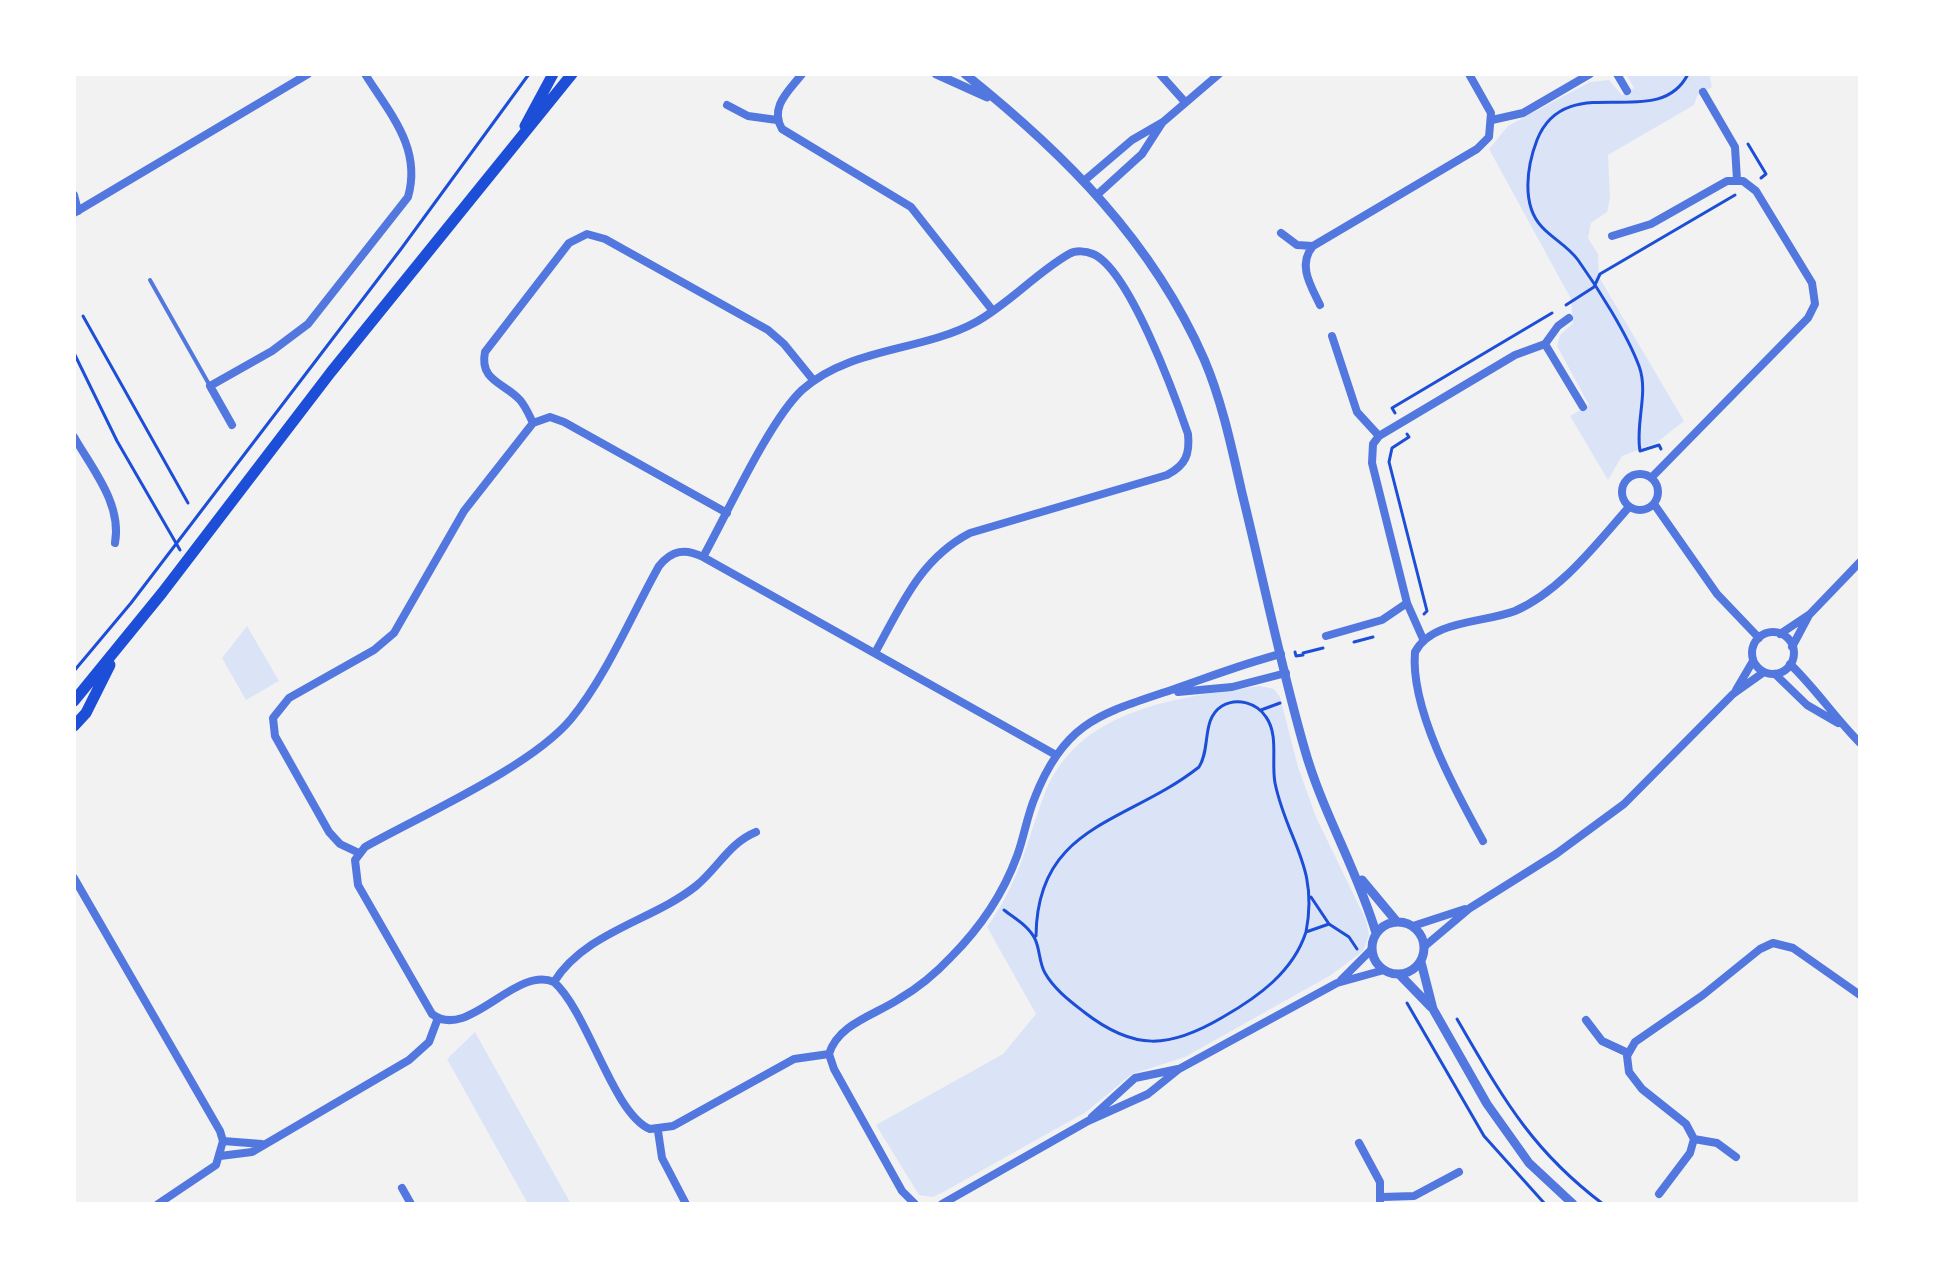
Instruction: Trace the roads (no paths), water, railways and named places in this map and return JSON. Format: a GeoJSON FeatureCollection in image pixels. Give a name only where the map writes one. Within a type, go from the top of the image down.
{"type":"FeatureCollection","features":[{"type":"Feature","properties":{"kind":"main road"},"geometry":{"type":"LineString","coordinates":[[513,148],[553,74]]}},
{"type":"Feature","properties":{"kind":"main road"},"geometry":{"type":"LineString","coordinates":[[74,701],[120,647],[331,372],[572,74]]}},
{"type":"Feature","properties":{"kind":"main road"},"geometry":{"type":"LineString","coordinates":[[74,726],[86,713],[120,647]]}},
{"type":"Feature","properties":{"kind":"street"},"geometry":{"type":"LineString","coordinates":[[74,195],[76,212],[308,74]]}},
{"type":"Feature","properties":{"kind":"street"},"geometry":{"type":"LineString","coordinates":[[232,425],[210,386],[272,351],[308,324],[408,197],[415,175],[412,159],[398,127],[365,74]]}},
{"type":"Feature","properties":{"kind":"street"},"geometry":{"type":"LineString","coordinates":[[777,120],[779,104],[802,74]]}},
{"type":"Feature","properties":{"kind":"street"},"geometry":{"type":"LineString","coordinates":[[936,74],[1004,107]]}},
{"type":"Feature","properties":{"kind":"street"},"geometry":{"type":"LineString","coordinates":[[965,74],[1098,194],[1143,250],[1205,361],[1228,436],[1292,699],[1319,792],[1357,874],[1376,933],[1372,949],[1337,983]]}},
{"type":"Feature","properties":{"kind":"street"},"geometry":{"type":"LineString","coordinates":[[1160,74],[1185,102]]}},
{"type":"Feature","properties":{"kind":"street"},"geometry":{"type":"LineString","coordinates":[[1085,180],[1132,140],[1163,122],[1219,74]]}},
{"type":"Feature","properties":{"kind":"street"},"geometry":{"type":"LineString","coordinates":[[1320,305],[1305,268],[1307,254],[1313,246],[1477,149],[1489,137],[1492,120],[1469,74]]}},
{"type":"Feature","properties":{"kind":"street"},"geometry":{"type":"LineString","coordinates":[[1492,120],[1523,113],[1590,74]]}},
{"type":"Feature","properties":{"kind":"street"},"geometry":{"type":"LineString","coordinates":[[1617,74],[1627,91]]}},
{"type":"Feature","properties":{"kind":"street"},"geometry":{"type":"LineString","coordinates":[[1703,92],[1735,147],[1737,180]]}},
{"type":"Feature","properties":{"kind":"street"},"geometry":{"type":"LineString","coordinates":[[727,105],[748,116],[777,120],[800,142],[911,207],[993,311]]}},
{"type":"Feature","properties":{"kind":"street"},"geometry":{"type":"LineString","coordinates":[[1098,194],[1142,154],[1163,122]]}},
{"type":"Feature","properties":{"kind":"street"},"geometry":{"type":"LineString","coordinates":[[1612,236],[1651,224],[1720,185],[1737,180],[1748,183],[1760,197],[1812,283],[1815,304],[1808,318],[1651,478]]}},
{"type":"Feature","properties":{"kind":"street"},"geometry":{"type":"LineString","coordinates":[[1281,233],[1297,245],[1313,246]]}},
{"type":"Feature","properties":{"kind":"street"},"geometry":{"type":"LineString","coordinates":[[533,423],[518,397],[490,377],[484,365],[485,352],[569,243],[587,234],[605,239],[768,330],[784,344],[814,381]]}},
{"type":"Feature","properties":{"kind":"street"},"geometry":{"type":"LineString","coordinates":[[703,557],[782,415],[814,381],[850,363],[963,328],[993,311],[1070,254],[1087,251],[1103,260],[1138,314],[1162,363],[1188,434],[1188,456],[1167,475],[979,530],[955,541],[925,565],[875,653]]}},
{"type":"Feature","properties":{"kind":"street"},"geometry":{"type":"LineString","coordinates":[[1423,639],[1407,603],[1372,463],[1373,444],[1379,436],[1515,355],[1545,344],[1558,326],[1569,318]]}},
{"type":"Feature","properties":{"kind":"street"},"geometry":{"type":"LineString","coordinates":[[1332,336],[1357,412],[1379,436]]}},
{"type":"Feature","properties":{"kind":"street"},"geometry":{"type":"LineString","coordinates":[[1545,344],[1583,407]]}},
{"type":"Feature","properties":{"kind":"street"},"geometry":{"type":"LineString","coordinates":[[359,853],[340,844],[329,832],[275,736],[273,718],[289,698],[374,650],[394,633],[464,511],[533,423],[550,417],[564,422],[727,513]]}},
{"type":"Feature","properties":{"kind":"street"},"geometry":{"type":"LineString","coordinates":[[74,437],[112,505],[118,522],[115,543]]}},
{"type":"Feature","properties":{"kind":"street"},"geometry":{"type":"LineString","coordinates":[[1629,507],[1622,490],[1628,479],[1639,475],[1651,478],[1657,487],[1654,504],[1710,585],[1759,638]]}},
{"type":"Feature","properties":{"kind":"street"},"geometry":{"type":"LineString","coordinates":[[1629,507],[1645,510],[1654,504]]}},
{"type":"Feature","properties":{"kind":"street"},"geometry":{"type":"LineString","coordinates":[[1483,841],[1447,773],[1429,725],[1414,663],[1415,652],[1423,639],[1438,631],[1495,618],[1533,602],[1561,579],[1629,507]]}},
{"type":"Feature","properties":{"kind":"street"},"geometry":{"type":"LineString","coordinates":[[829,1054],[794,1059],[673,1126],[658,1131],[643,1126],[632,1115],[568,999],[554,982],[535,979],[460,1018],[438,1018],[426,1006],[358,885],[354,868],[359,853],[545,745],[582,704],[659,566],[679,551],[691,551],[703,557],[1056,755]]}},
{"type":"Feature","properties":{"kind":"street"},"geometry":{"type":"LineString","coordinates":[[1733,694],[1753,661],[1752,649],[1759,638],[1769,633],[1780,634],[1810,614],[1860,562]]}},
{"type":"Feature","properties":{"kind":"street"},"geometry":{"type":"LineString","coordinates":[[1326,636],[1382,620],[1407,603]]}},
{"type":"Feature","properties":{"kind":"street"},"geometry":{"type":"LineString","coordinates":[[1775,674],[1790,664],[1792,647],[1810,614]]}},
{"type":"Feature","properties":{"kind":"street"},"geometry":{"type":"LineString","coordinates":[[1780,634],[1792,647]]}},
{"type":"Feature","properties":{"kind":"street"},"geometry":{"type":"LineString","coordinates":[[1158,695],[1227,668],[1281,654]]}},
{"type":"Feature","properties":{"kind":"street"},"geometry":{"type":"LineString","coordinates":[[1753,661],[1764,672],[1775,674],[1807,705],[1842,725]]}},
{"type":"Feature","properties":{"kind":"street"},"geometry":{"type":"LineString","coordinates":[[1790,664],[1822,695],[1842,725],[1860,743]]}},
{"type":"Feature","properties":{"kind":"street"},"geometry":{"type":"LineString","coordinates":[[1433,1009],[1421,962],[1425,946],[1470,908],[1556,854],[1624,804],[1733,694],[1764,672]]}},
{"type":"Feature","properties":{"kind":"street"},"geometry":{"type":"LineString","coordinates":[[915,1204],[902,1191],[834,1069],[829,1054],[842,1032],[913,991],[949,960],[982,923],[1006,881],[1033,802],[1056,755],[1097,717],[1132,701],[1232,687],[1286,673]]}},
{"type":"Feature","properties":{"kind":"street"},"geometry":{"type":"LineString","coordinates":[[554,982],[574,956],[682,896],[708,874],[737,841],[756,832]]}},
{"type":"Feature","properties":{"kind":"street"},"geometry":{"type":"LineString","coordinates":[[1357,874],[1397,922],[1413,926],[1470,908]]}},
{"type":"Feature","properties":{"kind":"street"},"geometry":{"type":"LineString","coordinates":[[74,878],[214,1119],[223,1141],[220,1156],[209,1173],[158,1204]]}},
{"type":"Feature","properties":{"kind":"street"},"geometry":{"type":"LineString","coordinates":[[1376,933],[1397,922]]}},
{"type":"Feature","properties":{"kind":"street"},"geometry":{"type":"LineString","coordinates":[[1413,926],[1425,946]]}},
{"type":"Feature","properties":{"kind":"street"},"geometry":{"type":"LineString","coordinates":[[1659,1194],[1690,1153],[1694,1139],[1686,1124],[1634,1081],[1627,1063],[1628,1053],[1642,1036],[1703,995],[1760,949],[1773,943],[1793,948],[1860,995]]}},
{"type":"Feature","properties":{"kind":"street"},"geometry":{"type":"LineString","coordinates":[[1372,949],[1384,970]]}},
{"type":"Feature","properties":{"kind":"street"},"geometry":{"type":"LineString","coordinates":[[1399,974],[1421,962]]}},
{"type":"Feature","properties":{"kind":"street"},"geometry":{"type":"LineString","coordinates":[[942,1204],[1088,1121],[1148,1094],[1179,1069],[1337,983],[1384,970],[1399,974],[1433,1009],[1501,1127],[1529,1163],[1573,1204]]}},
{"type":"Feature","properties":{"kind":"street"},"geometry":{"type":"LineString","coordinates":[[220,1156],[244,1154],[264,1144],[418,1054],[429,1042],[438,1018]]}},
{"type":"Feature","properties":{"kind":"street"},"geometry":{"type":"LineString","coordinates":[[1586,1020],[1602,1041],[1628,1053]]}},
{"type":"Feature","properties":{"kind":"street"},"geometry":{"type":"LineString","coordinates":[[1088,1121],[1135,1078],[1145,1073],[1179,1069]]}},
{"type":"Feature","properties":{"kind":"street"},"geometry":{"type":"LineString","coordinates":[[658,1131],[662,1158],[686,1204]]}},
{"type":"Feature","properties":{"kind":"street"},"geometry":{"type":"LineString","coordinates":[[1694,1139],[1717,1143],[1736,1157]]}},
{"type":"Feature","properties":{"kind":"street"},"geometry":{"type":"LineString","coordinates":[[223,1141],[264,1144]]}},
{"type":"Feature","properties":{"kind":"street"},"geometry":{"type":"LineString","coordinates":[[1359,1143],[1380,1182],[1381,1200],[1414,1196],[1459,1172]]}},
{"type":"Feature","properties":{"kind":"street"},"geometry":{"type":"LineString","coordinates":[[402,1188],[411,1204]]}},
{"type":"Feature","properties":{"kind":"lane"},"geometry":{"type":"LineString","coordinates":[[150,280],[210,386]]}}]}
